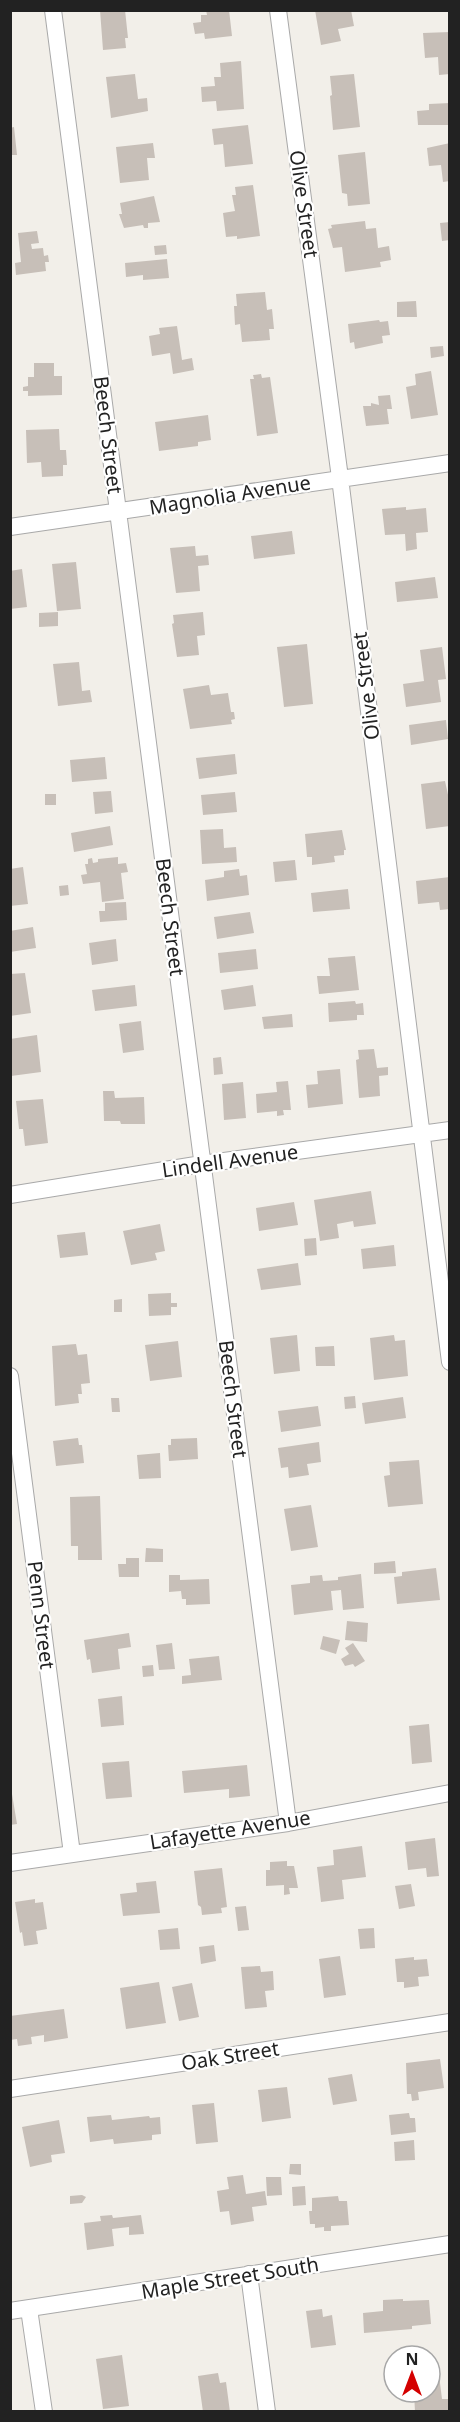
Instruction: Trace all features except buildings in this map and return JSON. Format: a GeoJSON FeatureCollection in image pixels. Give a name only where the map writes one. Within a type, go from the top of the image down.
{"type":"FeatureCollection","features":[{"type":"Feature","properties":{"kind":"street","name":"Beech Street"},"geometry":{"type":"LineString","coordinates":[[53,10],[288,1823]]}},
{"type":"Feature","properties":{"kind":"street","name":"Olive Street"},"geometry":{"type":"LineString","coordinates":[[278,10],[340,478],[450,1362]]}},
{"type":"Feature","properties":{"kind":"street","name":"Magnolia Avenue"},"geometry":{"type":"LineString","coordinates":[[10,527],[450,464]]}},
{"type":"Feature","properties":{"kind":"street","name":"Lindell Avenue"},"geometry":{"type":"LineString","coordinates":[[10,1195],[202,1164],[450,1130]]}},
{"type":"Feature","properties":{"kind":"street","name":"Penn Street"},"geometry":{"type":"LineString","coordinates":[[10,1376],[72,1854]]}},
{"type":"Feature","properties":{"kind":"street","name":"Lafayette Avenue"},"geometry":{"type":"LineString","coordinates":[[10,1863],[288,1823],[450,1793]]}},
{"type":"Feature","properties":{"kind":"street","name":"Oak Street"},"geometry":{"type":"LineString","coordinates":[[10,2089],[450,2022]]}},
{"type":"Feature","properties":{"kind":"street","name":"Maple Street South"},"geometry":{"type":"LineString","coordinates":[[10,2312],[450,2244]]}},
{"type":"Feature","properties":{"kind":"street"},"geometry":{"type":"LineString","coordinates":[[249,2274],[267,2412]]}},
{"type":"Feature","properties":{"kind":"street"},"geometry":{"type":"LineString","coordinates":[[29,2309],[44,2412]]}}]}
